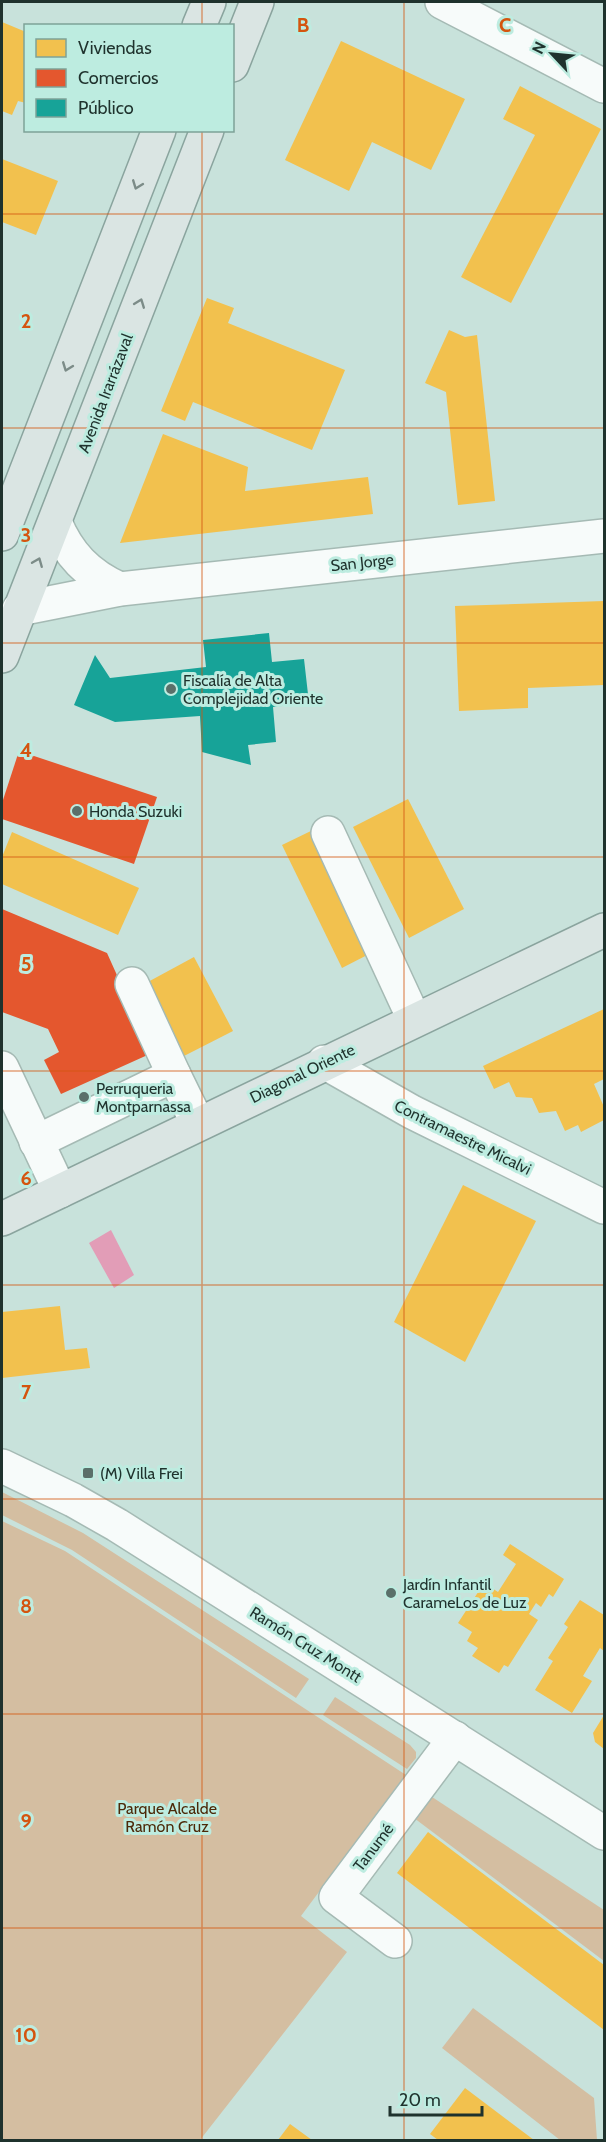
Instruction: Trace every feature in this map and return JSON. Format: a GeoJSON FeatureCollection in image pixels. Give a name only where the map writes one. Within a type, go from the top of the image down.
{"type":"FeatureCollection","features":[{"type":"Feature","properties":{"kind":"main road"},"geometry":{"type":"LineString","coordinates":[[200,24],[209,2]]}},
{"type":"Feature","properties":{"kind":"main road"},"geometry":{"type":"LineString","coordinates":[[234,60],[257,2]]}},
{"type":"Feature","properties":{"kind":"main road"},"geometry":{"type":"LineString","coordinates":[[2,534],[158,132]]}},
{"type":"Feature","properties":{"kind":"main road","name":"Avenida Irarrázaval"},"geometry":{"type":"LineString","coordinates":[[2,656],[206,132]]}},
{"type":"Feature","properties":{"kind":"main road","name":"Diagonal Oriente"},"geometry":{"type":"LineString","coordinates":[[2,1218],[604,930]]}},
{"type":"Feature","properties":{"kind":"street"},"geometry":{"type":"LineString","coordinates":[[442,2],[604,86]]}},
{"type":"Feature","properties":{"kind":"street"},"geometry":{"type":"LineString","coordinates":[[55,522],[68,550],[78,562],[104,583],[120,589]]}},
{"type":"Feature","properties":{"kind":"street","name":"San Jorge"},"geometry":{"type":"LineString","coordinates":[[19,609],[120,589],[604,536]]}},
{"type":"Feature","properties":{"kind":"street"},"geometry":{"type":"LineString","coordinates":[[328,833],[414,1019]]}},
{"type":"Feature","properties":{"kind":"street"},"geometry":{"type":"LineString","coordinates":[[132,984],[198,1124]]}},
{"type":"Feature","properties":{"kind":"street","name":"Contramaestre Micalvi"},"geometry":{"type":"LineString","coordinates":[[324,1062],[412,1112],[604,1207]]}},
{"type":"Feature","properties":{"kind":"street"},"geometry":{"type":"LineString","coordinates":[[2,1068],[60,1191]]}},
{"type":"Feature","properties":{"kind":"street"},"geometry":{"type":"LineString","coordinates":[[36,1142],[174,1075]]}},
{"type":"Feature","properties":{"kind":"street","name":"Ramón Cruz Montt"},"geometry":{"type":"LineString","coordinates":[[2,1466],[73,1500],[117,1525],[604,1833]]}},
{"type":"Feature","properties":{"kind":"street","name":"Tanumé"},"geometry":{"type":"LineString","coordinates":[[395,1941],[336,1897],[455,1738]]}},
{"type":"Feature","properties":{"kind":"green space"},"geometry":{"type":"Polygon","coordinates":[[[2,1492],[83,1533],[309,1679],[296,1698],[72,1550],[2,1515],[2,1492]]]}},
{"type":"Feature","properties":{"kind":"green space","name":"Parque Alcalde Ramón Cruz"},"geometry":{"type":"Polygon","coordinates":[[[2,1521],[65,1551],[406,1775],[301,1916],[347,1952],[200,2140],[2,2140],[2,1521]]]}},
{"type":"Feature","properties":{"kind":"green space"},"geometry":{"type":"Polygon","coordinates":[[[335,1697],[410,1745],[416,1752],[416,1758],[407,1769],[323,1715],[335,1697]]]}},
{"type":"Feature","properties":{"kind":"green space"},"geometry":{"type":"Polygon","coordinates":[[[426,1793],[604,1910],[604,1961],[410,1815],[426,1793]]]}},
{"type":"Feature","properties":{"kind":"green space"},"geometry":{"type":"Polygon","coordinates":[[[473,2008],[594,2098],[597,2140],[560,2140],[442,2048],[473,2008]]]}},
{"type":"Feature","properties":{"kind":"shaded area"},"geometry":{"type":"Polygon","coordinates":[[[111,1230],[134,1275],[114,1288],[89,1243],[111,1230]]]}},
{"type":"Feature","properties":{"kind":"building: Viviendas"},"geometry":{"type":"Polygon","coordinates":[[[2,22],[24,31],[24,102],[18,101],[12,115],[2,111],[2,22]]]}},
{"type":"Feature","properties":{"kind":"building: Viviendas"},"geometry":{"type":"Polygon","coordinates":[[[341,41],[465,99],[431,170],[372,142],[349,191],[285,160],[341,41]]]}},
{"type":"Feature","properties":{"kind":"building: Viviendas"},"geometry":{"type":"Polygon","coordinates":[[[520,86],[601,129],[511,303],[461,277],[535,135],[503,119],[520,86]]]}},
{"type":"Feature","properties":{"kind":"building: Viviendas"},"geometry":{"type":"Polygon","coordinates":[[[2,159],[58,181],[36,235],[2,222],[2,159]]]}},
{"type":"Feature","properties":{"kind":"building: Viviendas"},"geometry":{"type":"Polygon","coordinates":[[[207,298],[234,308],[228,323],[345,370],[312,450],[193,402],[185,421],[161,411],[207,298]]]}},
{"type":"Feature","properties":{"kind":"building: Viviendas"},"geometry":{"type":"Polygon","coordinates":[[[449,330],[465,337],[477,335],[495,501],[458,505],[446,392],[425,383],[449,330]]]}},
{"type":"Feature","properties":{"kind":"building: Viviendas"},"geometry":{"type":"Polygon","coordinates":[[[163,434],[248,467],[245,491],[368,477],[373,514],[120,543],[163,434]]]}},
{"type":"Feature","properties":{"kind":"building: Viviendas"},"geometry":{"type":"Polygon","coordinates":[[[604,601],[604,685],[528,688],[528,708],[459,711],[455,606],[604,601]]]}},
{"type":"Feature","properties":{"kind":"building: Viviendas"},"geometry":{"type":"Polygon","coordinates":[[[408,799],[464,909],[409,938],[353,827],[408,799]]]}},
{"type":"Feature","properties":{"kind":"building: Viviendas"},"geometry":{"type":"Polygon","coordinates":[[[315,829],[375,951],[342,968],[282,845],[315,829]]]}},
{"type":"Feature","properties":{"kind":"building: Viviendas"},"geometry":{"type":"Polygon","coordinates":[[[12,832],[139,888],[118,935],[2,884],[2,857],[12,832]]]}},
{"type":"Feature","properties":{"kind":"building: Viviendas"},"geometry":{"type":"Polygon","coordinates":[[[194,957],[233,1031],[184,1056],[146,983],[194,957]]]}},
{"type":"Feature","properties":{"kind":"building: Viviendas"},"geometry":{"type":"Polygon","coordinates":[[[604,1009],[604,1079],[594,1084],[604,1107],[604,1120],[581,1132],[578,1125],[565,1131],[556,1111],[539,1113],[532,1098],[516,1097],[509,1082],[494,1089],[483,1066],[604,1009]]]}},
{"type":"Feature","properties":{"kind":"building: Viviendas"},"geometry":{"type":"Polygon","coordinates":[[[463,1185],[536,1221],[465,1362],[394,1322],[463,1185]]]}},
{"type":"Feature","properties":{"kind":"building: Viviendas"},"geometry":{"type":"Polygon","coordinates":[[[60,1306],[65,1350],[87,1348],[90,1368],[2,1378],[2,1312],[60,1306]]]}},
{"type":"Feature","properties":{"kind":"building: Viviendas"},"geometry":{"type":"Polygon","coordinates":[[[510,1544],[564,1579],[553,1597],[549,1594],[541,1607],[536,1603],[529,1614],[538,1620],[508,1667],[504,1665],[499,1673],[472,1656],[478,1648],[467,1641],[472,1632],[458,1623],[484,1583],[498,1592],[516,1564],[503,1555],[510,1544]]]}},
{"type":"Feature","properties":{"kind":"building: Viviendas"},"geometry":{"type":"Polygon","coordinates":[[[580,1600],[604,1615],[604,1651],[600,1648],[583,1676],[592,1681],[572,1713],[535,1690],[553,1661],[548,1658],[568,1627],[564,1624],[580,1600]]]}},
{"type":"Feature","properties":{"kind":"building: Viviendas"},"geometry":{"type":"Polygon","coordinates":[[[604,1715],[604,1749],[595,1742],[593,1733],[604,1715]]]}},
{"type":"Feature","properties":{"kind":"building: Viviendas"},"geometry":{"type":"Polygon","coordinates":[[[428,1832],[604,1965],[604,2030],[397,1873],[428,1832]]]}},
{"type":"Feature","properties":{"kind":"building: Viviendas"},"geometry":{"type":"Polygon","coordinates":[[[465,2088],[534,2140],[438,2140],[430,2134],[465,2088]]]}},
{"type":"Feature","properties":{"kind":"building: Viviendas"},"geometry":{"type":"Polygon","coordinates":[[[290,2124],[312,2140],[278,2140],[290,2124]]]}},
{"type":"Feature","properties":{"kind":"building: Comercios","name":"Honda Suzuki"},"geometry":{"type":"Polygon","coordinates":[[[19,751],[157,797],[134,864],[2,819],[2,803],[19,751]]]}},
{"type":"Feature","properties":{"kind":"building: Comercios"},"geometry":{"type":"Polygon","coordinates":[[[2,909],[107,953],[152,1053],[61,1094],[44,1060],[59,1052],[48,1029],[2,1012],[2,909]]]}},
{"type":"Feature","properties":{"kind":"building: Público"},"geometry":{"type":"Polygon","coordinates":[[[269,633],[272,662],[304,659],[309,703],[273,707],[276,742],[248,745],[251,765],[202,752],[200,716],[115,722],[74,705],[95,655],[110,678],[206,667],[203,640],[269,633]]]}},
{"type":"Feature","properties":{"kind":"place","name":"Fiscalía de Alta Complejidad Oriente"},"geometry":{"type":"Point","coordinates":[171,689]}},
{"type":"Feature","properties":{"kind":"place","name":"Honda Suzuki"},"geometry":{"type":"Point","coordinates":[77,811]}},
{"type":"Feature","properties":{"kind":"place","name":"Perruqueria Montparnassa"},"geometry":{"type":"Point","coordinates":[84,1097]}},
{"type":"Feature","properties":{"kind":"place","name":"(M) Villa Frei"},"geometry":{"type":"Point","coordinates":[88,1473]}},
{"type":"Feature","properties":{"kind":"place","name":"Jardín Infantil CarameLos de Luz"},"geometry":{"type":"Point","coordinates":[391,1593]}}]}
